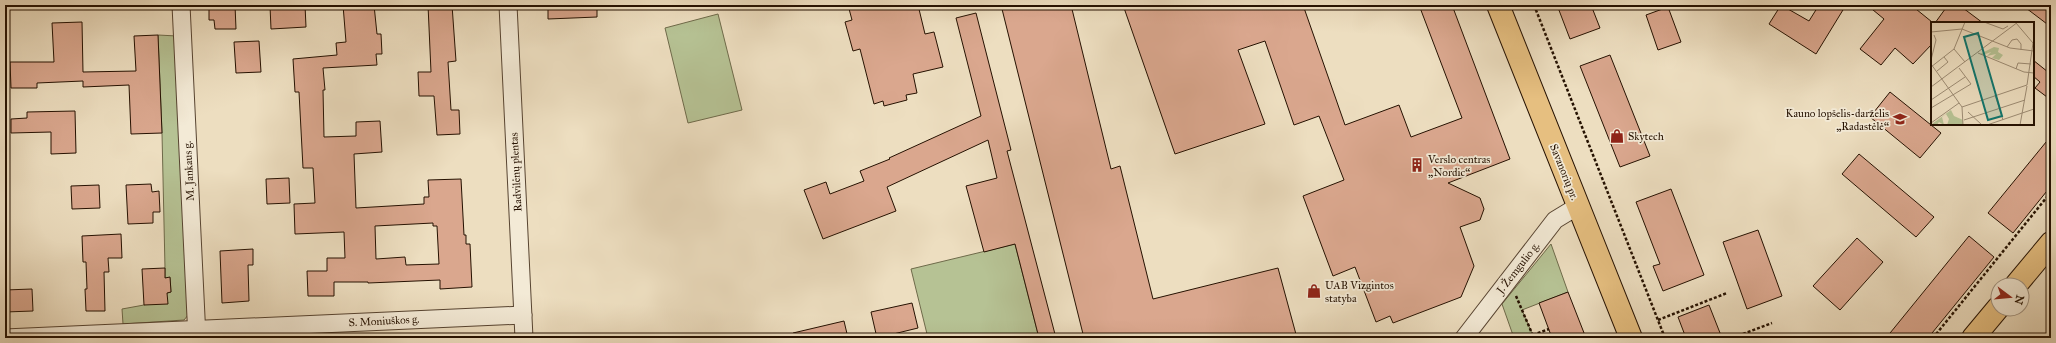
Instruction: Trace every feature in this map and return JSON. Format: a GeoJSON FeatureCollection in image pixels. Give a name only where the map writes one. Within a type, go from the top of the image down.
{"type":"FeatureCollection","features":[{"type":"Feature","properties":{"kind":"main road","name":"Savanorių pr."},"geometry":{"type":"LineString","coordinates":[[1498,5],[1631,338]]}},
{"type":"Feature","properties":{"kind":"main road"},"geometry":{"type":"LineString","coordinates":[[2023,277],[2051,243]]}},
{"type":"Feature","properties":{"kind":"main road"},"geometry":{"type":"LineString","coordinates":[[1973,338],[1990,317]]}},
{"type":"Feature","properties":{"kind":"street","name":"M. Jankaus g."},"geometry":{"type":"LineString","coordinates":[[182,5],[196,334]]}},
{"type":"Feature","properties":{"kind":"street","name":"Radvilėnų plentas"},"geometry":{"type":"LineString","coordinates":[[508,5],[524,338]]}},
{"type":"Feature","properties":{"kind":"street","name":"J. Žemgulio g."},"geometry":{"type":"LineString","coordinates":[[1464,338],[1555,220],[1578,206]]}},
{"type":"Feature","properties":{"kind":"street","name":"S. Moniuškos g."},"geometry":{"type":"LineString","coordinates":[[5,338],[196,334],[523,315]]}},
{"type":"Feature","properties":{"kind":"path"},"geometry":{"type":"LineString","coordinates":[[1534,5],[1665,338]]}},
{"type":"Feature","properties":{"kind":"path"},"geometry":{"type":"LineString","coordinates":[[1933,338],[2051,192]]}},
{"type":"Feature","properties":{"kind":"path"},"geometry":{"type":"LineString","coordinates":[[1509,280],[1533,336],[1549,329]]}},
{"type":"Feature","properties":{"kind":"path"},"geometry":{"type":"LineString","coordinates":[[1658,320],[1727,293]]}},
{"type":"Feature","properties":{"kind":"path"},"geometry":{"type":"LineString","coordinates":[[1743,334],[1772,322]]}},
{"type":"Feature","properties":{"kind":"green space"},"geometry":{"type":"Polygon","coordinates":[[[718,14],[742,110],[688,123],[665,28],[718,14]]]}},
{"type":"Feature","properties":{"kind":"green space"},"geometry":{"type":"Polygon","coordinates":[[[158,35],[177,36],[189,314],[184,320],[123,324],[122,309],[144,305],[171,292],[170,278],[165,278],[158,35]]]}},
{"type":"Feature","properties":{"kind":"green space"},"geometry":{"type":"Polygon","coordinates":[[[1015,244],[1039,338],[928,338],[911,269],[1015,244]]]}},
{"type":"Feature","properties":{"kind":"green space"},"geometry":{"type":"Polygon","coordinates":[[[1551,244],[1568,292],[1522,310],[1534,338],[1514,338],[1502,304],[1551,244]]]}},
{"type":"Feature","properties":{"kind":"building"},"geometry":{"type":"Polygon","coordinates":[[[209,5],[235,5],[236,29],[215,29],[214,20],[209,20],[209,5]]]}},
{"type":"Feature","properties":{"kind":"building"},"geometry":{"type":"Polygon","coordinates":[[[305,5],[306,27],[271,29],[270,6],[305,5]]]}},
{"type":"Feature","properties":{"kind":"building"},"geometry":{"type":"Polygon","coordinates":[[[343,5],[374,5],[377,34],[381,34],[382,54],[376,54],[377,65],[323,68],[325,90],[323,90],[324,137],[356,136],[356,122],[380,121],[382,152],[354,154],[356,208],[424,204],[424,197],[429,197],[428,180],[461,179],[464,235],[466,235],[466,244],[470,244],[472,287],[440,289],[440,280],[368,283],[334,282],[334,296],[308,296],[307,271],[327,271],[327,258],[345,258],[344,232],[295,234],[294,204],[315,203],[313,168],[303,168],[299,92],[295,92],[293,59],[337,55],[336,43],[346,42],[343,5]],[[433,223],[375,226],[376,259],[405,257],[406,265],[439,264],[437,226],[433,226],[433,223]]]}},
{"type":"Feature","properties":{"kind":"building"},"geometry":{"type":"Polygon","coordinates":[[[428,5],[452,5],[456,61],[448,62],[451,110],[459,110],[460,134],[437,135],[434,96],[419,96],[418,72],[431,72],[428,5]]]}},
{"type":"Feature","properties":{"kind":"building"},"geometry":{"type":"Polygon","coordinates":[[[548,5],[597,5],[597,17],[548,19],[548,5]]]}},
{"type":"Feature","properties":{"kind":"building"},"geometry":{"type":"Polygon","coordinates":[[[848,5],[918,5],[925,34],[934,32],[943,67],[913,74],[917,93],[906,95],[907,100],[884,106],[883,101],[874,104],[860,49],[853,51],[845,22],[852,20],[848,5]]]}},
{"type":"Feature","properties":{"kind":"building"},"geometry":{"type":"Polygon","coordinates":[[[1001,5],[1071,5],[1111,169],[1120,166],[1153,299],[1278,268],[1297,338],[1084,338],[1001,5]]]}},
{"type":"Feature","properties":{"kind":"building"},"geometry":{"type":"Polygon","coordinates":[[[1123,5],[1303,5],[1345,125],[1399,105],[1411,137],[1462,118],[1419,5],[1452,5],[1510,159],[1448,183],[1480,198],[1484,209],[1480,220],[1460,227],[1474,266],[1461,297],[1393,323],[1390,316],[1376,322],[1355,267],[1333,276],[1303,196],[1344,180],[1319,116],[1294,125],[1265,41],[1238,50],[1265,124],[1175,154],[1123,5]]]}},
{"type":"Feature","properties":{"kind":"building"},"geometry":{"type":"Polygon","coordinates":[[[1557,5],[1591,5],[1600,28],[1570,39],[1557,5]]]}},
{"type":"Feature","properties":{"kind":"building"},"geometry":{"type":"Polygon","coordinates":[[[1781,5],[1809,21],[1819,5],[1846,5],[1816,54],[1769,24],[1781,5]]]}},
{"type":"Feature","properties":{"kind":"building"},"geometry":{"type":"Polygon","coordinates":[[[1867,5],[1911,5],[1932,22],[1931,45],[1913,64],[1895,48],[1881,65],[1860,49],[1884,19],[1867,5]]]}},
{"type":"Feature","properties":{"kind":"building"},"geometry":{"type":"Polygon","coordinates":[[[1948,5],[1959,5],[1982,22],[1936,22],[1948,5]]]}},
{"type":"Feature","properties":{"kind":"building"},"geometry":{"type":"Polygon","coordinates":[[[2022,5],[2051,5],[2051,27],[2022,5]]]}},
{"type":"Feature","properties":{"kind":"building"},"geometry":{"type":"Polygon","coordinates":[[[1668,7],[1681,42],[1658,50],[1646,15],[1668,7]]]}},
{"type":"Feature","properties":{"kind":"building"},"geometry":{"type":"Polygon","coordinates":[[[976,13],[1011,150],[1007,151],[1056,338],[1039,338],[1015,244],[984,252],[966,186],[997,178],[988,140],[887,187],[896,211],[823,239],[804,190],[826,182],[830,194],[864,181],[860,171],[890,159],[889,158],[981,116],[956,18],[976,13]]]}},
{"type":"Feature","properties":{"kind":"building"},"geometry":{"type":"Polygon","coordinates":[[[82,22],[83,72],[136,71],[134,36],[158,35],[162,133],[131,134],[129,85],[83,87],[83,81],[37,83],[37,88],[11,88],[10,62],[54,62],[52,23],[82,22]]]}},
{"type":"Feature","properties":{"kind":"building"},"geometry":{"type":"Polygon","coordinates":[[[259,41],[261,72],[236,73],[234,42],[259,41]]]}},
{"type":"Feature","properties":{"kind":"building"},"geometry":{"type":"Polygon","coordinates":[[[1610,55],[1650,156],[1620,167],[1580,66],[1610,55]]]}},
{"type":"Feature","properties":{"kind":"building"},"geometry":{"type":"Polygon","coordinates":[[[2034,61],[2048,72],[2051,68],[2051,100],[2035,88],[2040,82],[2034,77],[2034,61]]]}},
{"type":"Feature","properties":{"kind":"building"},"geometry":{"type":"Polygon","coordinates":[[[1890,92],[1941,133],[1920,158],[1870,117],[1890,92]]]}},
{"type":"Feature","properties":{"kind":"building"},"geometry":{"type":"Polygon","coordinates":[[[75,111],[76,153],[51,154],[51,132],[11,133],[11,119],[27,118],[27,112],[75,111]]]}},
{"type":"Feature","properties":{"kind":"building"},"geometry":{"type":"Polygon","coordinates":[[[2051,136],[2051,186],[2013,233],[1988,213],[2051,136]]]}},
{"type":"Feature","properties":{"kind":"building"},"geometry":{"type":"Polygon","coordinates":[[[1859,154],[1934,217],[1916,237],[1842,174],[1859,154]]]}},
{"type":"Feature","properties":{"kind":"building"},"geometry":{"type":"Polygon","coordinates":[[[289,178],[290,203],[267,204],[266,179],[289,178]]]}},
{"type":"Feature","properties":{"kind":"building"},"geometry":{"type":"Polygon","coordinates":[[[151,184],[152,192],[159,191],[160,212],[153,212],[153,223],[128,224],[126,185],[151,184]]]}},
{"type":"Feature","properties":{"kind":"building"},"geometry":{"type":"Polygon","coordinates":[[[99,185],[100,208],[72,209],[71,186],[99,185]]]}},
{"type":"Feature","properties":{"kind":"building"},"geometry":{"type":"Polygon","coordinates":[[[1671,189],[1704,275],[1663,291],[1653,266],[1660,264],[1636,202],[1671,189]]]}},
{"type":"Feature","properties":{"kind":"building"},"geometry":{"type":"Polygon","coordinates":[[[1758,230],[1782,296],[1747,309],[1723,242],[1758,230]]]}},
{"type":"Feature","properties":{"kind":"building"},"geometry":{"type":"Polygon","coordinates":[[[121,234],[122,258],[108,258],[109,272],[104,272],[105,311],[86,311],[86,262],[83,262],[82,236],[121,234]]]}},
{"type":"Feature","properties":{"kind":"building"},"geometry":{"type":"Polygon","coordinates":[[[1969,236],[1994,257],[1928,338],[1886,338],[1969,236]]]}},
{"type":"Feature","properties":{"kind":"building"},"geometry":{"type":"Polygon","coordinates":[[[1857,238],[1883,262],[1840,310],[1813,286],[1857,238]]]}},
{"type":"Feature","properties":{"kind":"building"},"geometry":{"type":"Polygon","coordinates":[[[253,249],[253,265],[248,265],[249,301],[222,303],[220,251],[253,249]]]}},
{"type":"Feature","properties":{"kind":"building"},"geometry":{"type":"Polygon","coordinates":[[[165,268],[165,278],[170,277],[171,292],[167,293],[168,304],[144,305],[142,269],[165,268]]]}},
{"type":"Feature","properties":{"kind":"building"},"geometry":{"type":"Polygon","coordinates":[[[32,289],[33,311],[5,312],[5,290],[32,289]]]}},
{"type":"Feature","properties":{"kind":"building"},"geometry":{"type":"Polygon","coordinates":[[[1568,292],[1586,338],[1552,338],[1539,303],[1568,292]]]}},
{"type":"Feature","properties":{"kind":"building"},"geometry":{"type":"Polygon","coordinates":[[[912,303],[918,328],[877,338],[871,312],[912,303]]]}},
{"type":"Feature","properties":{"kind":"building"},"geometry":{"type":"Polygon","coordinates":[[[1709,305],[1722,338],[1686,338],[1678,317],[1709,305]]]}},
{"type":"Feature","properties":{"kind":"building"},"geometry":{"type":"Polygon","coordinates":[[[844,321],[848,338],[794,338],[793,333],[844,321]]]}},
{"type":"Feature","properties":{"kind":"place","name":"Kauno lopšelis-darželis „Radastėlė“"},"geometry":{"type":"Point","coordinates":[1900,119]}},
{"type":"Feature","properties":{"kind":"place","name":"Skytech"},"geometry":{"type":"Point","coordinates":[1617,136]}},
{"type":"Feature","properties":{"kind":"place","name":"Verslo centras „Nordic“"},"geometry":{"type":"Point","coordinates":[1417,165]}},
{"type":"Feature","properties":{"kind":"place","name":"UAB Vizgintos statyba"},"geometry":{"type":"Point","coordinates":[1314,291]}}]}
